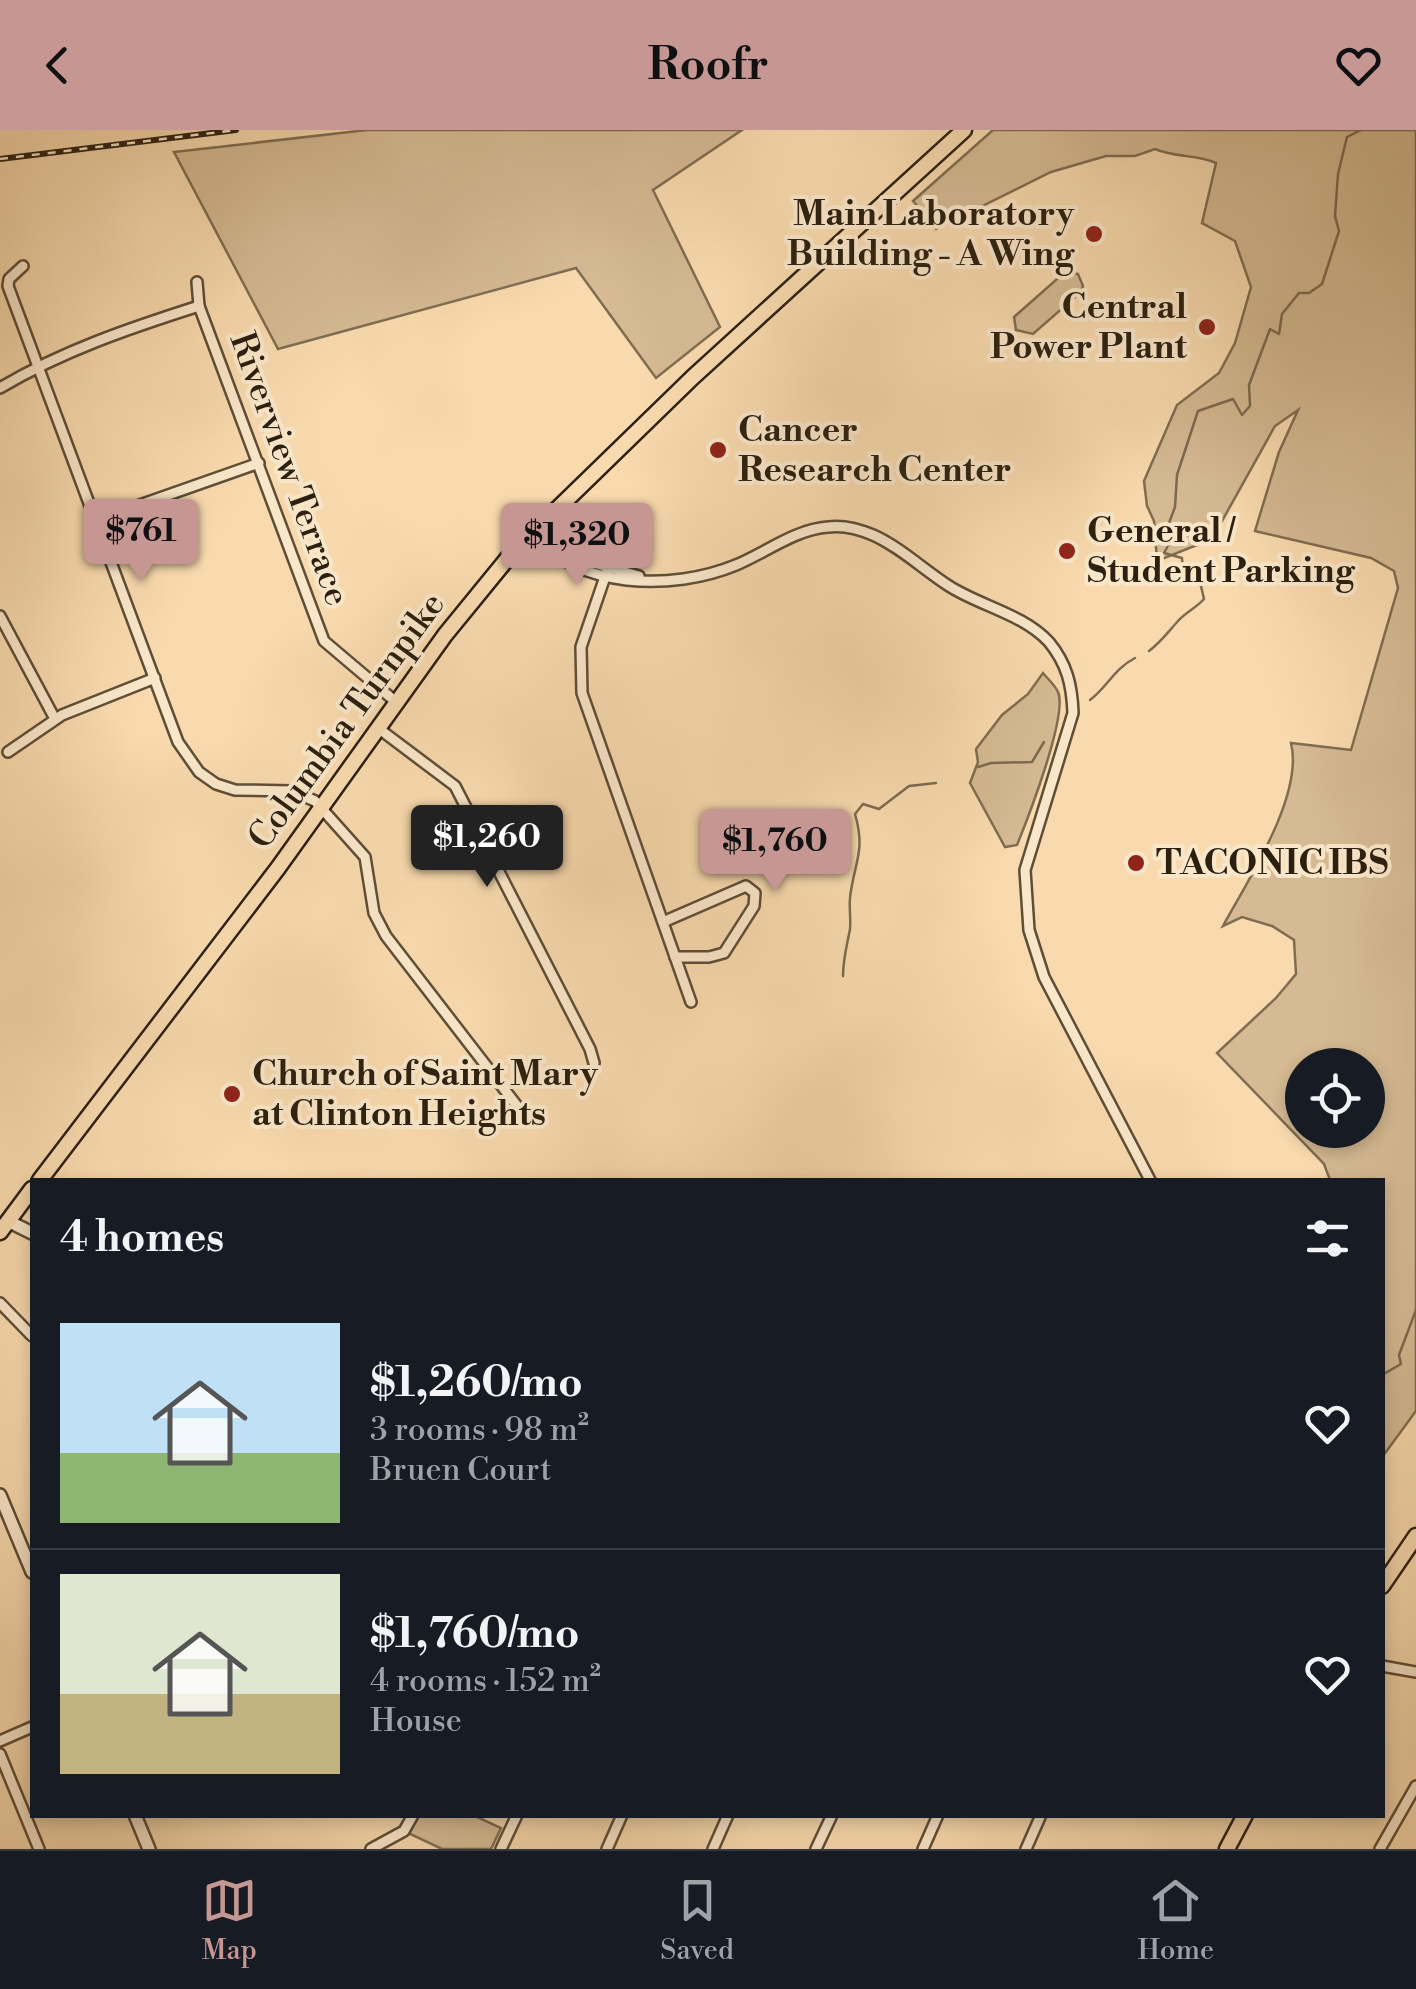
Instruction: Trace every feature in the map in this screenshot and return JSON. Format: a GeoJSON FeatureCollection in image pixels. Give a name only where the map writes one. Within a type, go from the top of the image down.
{"type":"FeatureCollection","features":[{"type":"Feature","properties":{"kind":"main road","name":"Columbia Turnpike"},"geometry":{"type":"LineString","coordinates":[[42,1178],[320,810],[456,620],[532,532],[693,378],[964,130]]}},
{"type":"Feature","properties":{"kind":"main road"},"geometry":{"type":"LineString","coordinates":[[4,1227],[30,1192]]}},
{"type":"Feature","properties":{"kind":"main road"},"geometry":{"type":"LineString","coordinates":[[1387,1568],[1414,1543]]}},
{"type":"Feature","properties":{"kind":"main road"},"geometry":{"type":"LineString","coordinates":[[1226,1849],[1242,1818]]}},
{"type":"Feature","properties":{"kind":"street"},"geometry":{"type":"LineString","coordinates":[[24,266],[8,283],[178,742],[205,778],[227,788],[292,790],[308,796],[331,817],[365,857],[374,914],[386,936],[521,1111]]}},
{"type":"Feature","properties":{"kind":"street","name":"Riverview Terrace"},"geometry":{"type":"LineString","coordinates":[[197,282],[200,306],[324,642],[396,702]]}},
{"type":"Feature","properties":{"kind":"street"},"geometry":{"type":"LineString","coordinates":[[0,388],[39,365],[200,306]]}},
{"type":"Feature","properties":{"kind":"street"},"geometry":{"type":"LineString","coordinates":[[97,520],[259,463]]}},
{"type":"Feature","properties":{"kind":"street"},"geometry":{"type":"LineString","coordinates":[[532,532],[545,549],[563,561],[606,573],[651,579],[702,576],[816,529],[844,527],[872,534],[949,586],[1038,632],[1049,643],[1063,661],[1072,688],[1073,712],[1025,870],[1029,930],[1044,977],[1149,1178]]}},
{"type":"Feature","properties":{"kind":"street"},"geometry":{"type":"LineString","coordinates":[[606,573],[581,647],[582,694],[691,1002]]}},
{"type":"Feature","properties":{"kind":"street"},"geometry":{"type":"LineString","coordinates":[[0,616],[55,719]]}},
{"type":"Feature","properties":{"kind":"street"},"geometry":{"type":"LineString","coordinates":[[8,752],[55,719],[155,678]]}},
{"type":"Feature","properties":{"kind":"street"},"geometry":{"type":"LineString","coordinates":[[378,728],[434,766],[455,786],[594,1063]]}},
{"type":"Feature","properties":{"kind":"street"},"geometry":{"type":"LineString","coordinates":[[663,922],[713,902],[736,887],[746,886],[755,893],[754,906],[724,953],[675,957]]}},
{"type":"Feature","properties":{"kind":"street"},"geometry":{"type":"LineString","coordinates":[[4,1227],[30,1233]]}},
{"type":"Feature","properties":{"kind":"street"},"geometry":{"type":"LineString","coordinates":[[0,1303],[30,1334]]}},
{"type":"Feature","properties":{"kind":"street"},"geometry":{"type":"LineString","coordinates":[[0,1495],[30,1565]]}},
{"type":"Feature","properties":{"kind":"street"},"geometry":{"type":"LineString","coordinates":[[1385,1667],[1416,1672]]}},
{"type":"Feature","properties":{"kind":"street"},"geometry":{"type":"LineString","coordinates":[[0,1741],[30,1728]]}},
{"type":"Feature","properties":{"kind":"street"},"geometry":{"type":"LineString","coordinates":[[0,1754],[39,1849]]}},
{"type":"Feature","properties":{"kind":"street"},"geometry":{"type":"LineString","coordinates":[[1380,1849],[1416,1786]]}},
{"type":"Feature","properties":{"kind":"street"},"geometry":{"type":"LineString","coordinates":[[136,1818],[149,1849]]}},
{"type":"Feature","properties":{"kind":"street"},"geometry":{"type":"LineString","coordinates":[[370,1849],[404,1831],[411,1818]]}},
{"type":"Feature","properties":{"kind":"street"},"geometry":{"type":"LineString","coordinates":[[502,1849],[516,1818]]}},
{"type":"Feature","properties":{"kind":"street"},"geometry":{"type":"LineString","coordinates":[[607,1849],[621,1818]]}},
{"type":"Feature","properties":{"kind":"street"},"geometry":{"type":"LineString","coordinates":[[713,1849],[727,1818]]}},
{"type":"Feature","properties":{"kind":"street"},"geometry":{"type":"LineString","coordinates":[[816,1849],[831,1818]]}},
{"type":"Feature","properties":{"kind":"street"},"geometry":{"type":"LineString","coordinates":[[923,1849],[937,1818]]}},
{"type":"Feature","properties":{"kind":"street"},"geometry":{"type":"LineString","coordinates":[[1026,1849],[1041,1818]]}},
{"type":"Feature","properties":{"kind":"shaded area"},"geometry":{"type":"Polygon","coordinates":[[[367,130],[742,130],[653,190],[720,327],[656,378],[576,268],[278,349],[174,152],[367,130]]]}},
{"type":"Feature","properties":{"kind":"shaded area"},"geometry":{"type":"Polygon","coordinates":[[[993,130],[1416,130],[1416,1411],[1385,1453],[1385,1178],[1329,1178],[1324,1164],[1309,1148],[1385,1148],[1385,1048],[1285,1048],[1285,1124],[1217,1053],[1296,974],[1294,940],[1272,926],[1242,917],[1223,926],[1282,812],[1293,764],[1291,743],[1351,750],[1398,588],[1394,571],[1371,558],[1255,531],[1279,452],[1298,410],[1275,426],[1212,539],[1157,561],[1154,521],[1147,506],[1144,481],[1177,405],[1219,373],[1235,343],[1251,287],[1235,241],[1202,223],[1216,163],[1155,149],[1135,156],[1106,156],[1051,172],[936,229],[913,201],[993,130]]]}},
{"type":"Feature","properties":{"kind":"shaded area"},"geometry":{"type":"Polygon","coordinates":[[[1066,271],[1078,274],[1081,292],[1033,334],[1016,330],[1014,317],[1066,271]]]}},
{"type":"Feature","properties":{"kind":"shaded area"},"geometry":{"type":"Polygon","coordinates":[[[1043,673],[1058,692],[1057,722],[1017,845],[1005,847],[970,783],[978,762],[976,749],[1043,673]]]}},
{"type":"Feature","properties":{"kind":"shaded area"},"geometry":{"type":"Polygon","coordinates":[[[416,1818],[479,1818],[501,1828],[491,1849],[442,1849],[408,1833],[416,1818]]]}},
{"type":"Feature","properties":{"kind":"waterway"},"geometry":{"type":"LineString","coordinates":[[1149,651],[1204,599],[1201,586],[1183,572],[1182,558],[1164,553],[1174,535],[1169,523],[1175,507],[1177,475],[1198,411],[1233,399],[1242,415],[1250,406],[1249,385],[1270,329],[1279,334],[1282,314],[1299,293],[1309,293],[1322,284],[1339,231],[1335,216],[1338,174],[1347,137],[1361,130]]}},
{"type":"Feature","properties":{"kind":"waterway"},"geometry":{"type":"LineString","coordinates":[[1090,700],[1135,658]]}},
{"type":"Feature","properties":{"kind":"waterway"},"geometry":{"type":"LineString","coordinates":[[978,767],[1032,762],[1044,742]]}},
{"type":"Feature","properties":{"kind":"waterway"},"geometry":{"type":"LineString","coordinates":[[843,976],[859,848],[855,814],[863,804],[879,809],[909,786],[936,783]]}},
{"type":"Feature","properties":{"kind":"waterway"},"geometry":{"type":"LineString","coordinates":[[1385,1373],[1401,1364],[1399,1355],[1416,1310]]}},
{"type":"Feature","properties":{"kind":"railway"},"geometry":{"type":"LineString","coordinates":[[0,159],[236,130]]}},
{"type":"Feature","properties":{"kind":"place","name":"Main Laboratory Building - A Wing"},"geometry":{"type":"Point","coordinates":[1094,234]}},
{"type":"Feature","properties":{"kind":"place","name":"Central Power Plant"},"geometry":{"type":"Point","coordinates":[1207,327]}},
{"type":"Feature","properties":{"kind":"place","name":"Cancer Research Center"},"geometry":{"type":"Point","coordinates":[718,450]}},
{"type":"Feature","properties":{"kind":"place","name":"General / Student Parking"},"geometry":{"type":"Point","coordinates":[1067,551]}},
{"type":"Feature","properties":{"kind":"place","name":"TACONIC IBS"},"geometry":{"type":"Point","coordinates":[1136,863]}},
{"type":"Feature","properties":{"kind":"place","name":"Church of Saint Mary at Clinton Heights"},"geometry":{"type":"Point","coordinates":[232,1094]}}]}
